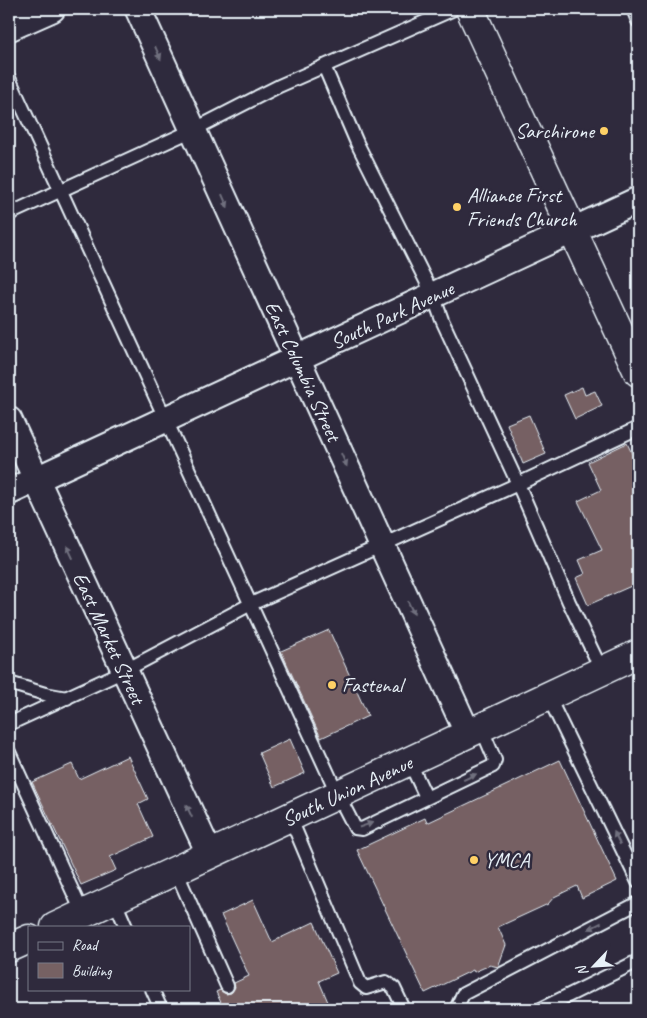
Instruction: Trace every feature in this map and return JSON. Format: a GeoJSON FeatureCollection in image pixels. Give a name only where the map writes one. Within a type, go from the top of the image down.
{"type":"FeatureCollection","features":[{"type":"Feature","properties":{"kind":"main road"},"geometry":{"type":"LineString","coordinates":[[470,9],[638,372]]}},
{"type":"Feature","properties":{"kind":"main road","name":"South Union Avenue"},"geometry":{"type":"LineString","coordinates":[[57,926],[638,654]]}},
{"type":"Feature","properties":{"kind":"main road"},"geometry":{"type":"LineString","coordinates":[[9,948],[28,939]]}},
{"type":"Feature","properties":{"kind":"street"},"geometry":{"type":"LineString","coordinates":[[9,28],[52,9]]}},
{"type":"Feature","properties":{"kind":"street","name":"East Columbia Street"},"geometry":{"type":"LineString","coordinates":[[138,9],[382,545],[475,730]]}},
{"type":"Feature","properties":{"kind":"street","name":"South Park Avenue"},"geometry":{"type":"LineString","coordinates":[[9,492],[638,200]]}},
{"type":"Feature","properties":{"kind":"street","name":"East Market Street"},"geometry":{"type":"LineString","coordinates":[[9,420],[210,855]]}},
{"type":"Feature","properties":{"kind":"lane"},"geometry":{"type":"LineString","coordinates":[[9,214],[193,130],[279,86],[454,9]]}},
{"type":"Feature","properties":{"kind":"lane"},"geometry":{"type":"LineString","coordinates":[[633,9],[638,21]]}},
{"type":"Feature","properties":{"kind":"lane"},"geometry":{"type":"LineString","coordinates":[[324,66],[357,143],[433,295],[442,320],[602,671]]}},
{"type":"Feature","properties":{"kind":"lane"},"geometry":{"type":"LineString","coordinates":[[9,78],[338,795],[355,828],[362,829],[493,766],[495,760],[475,730]]}},
{"type":"Feature","properties":{"kind":"lane"},"geometry":{"type":"LineString","coordinates":[[9,724],[124,671],[251,604],[638,428]]}},
{"type":"Feature","properties":{"kind":"lane"},"geometry":{"type":"LineString","coordinates":[[9,683],[45,694],[67,698]]}},
{"type":"Feature","properties":{"kind":"lane"},"geometry":{"type":"LineString","coordinates":[[548,696],[638,882]]}},
{"type":"Feature","properties":{"kind":"lane"},"geometry":{"type":"LineString","coordinates":[[9,752],[83,914]]}},
{"type":"Feature","properties":{"kind":"lane"},"geometry":{"type":"LineString","coordinates":[[410,761],[426,797]]}},
{"type":"Feature","properties":{"kind":"lane"},"geometry":{"type":"LineString","coordinates":[[290,818],[360,983],[366,988],[386,982],[394,988],[404,1009]]}},
{"type":"Feature","properties":{"kind":"lane"},"geometry":{"type":"LineString","coordinates":[[176,871],[227,986]]}},
{"type":"Feature","properties":{"kind":"lane"},"geometry":{"type":"LineString","coordinates":[[114,899],[126,926]]}},
{"type":"Feature","properties":{"kind":"lane"},"geometry":{"type":"LineString","coordinates":[[456,1009],[462,994],[638,903]]}},
{"type":"Feature","properties":{"kind":"lane"},"geometry":{"type":"LineString","coordinates":[[541,1009],[638,961]]}},
{"type":"Feature","properties":{"kind":"lane"},"geometry":{"type":"LineString","coordinates":[[152,990],[157,1008]]}},
{"type":"Feature","properties":{"kind":"building"},"geometry":{"type":"Polygon","coordinates":[[[582,387],[585,395],[595,391],[602,406],[575,419],[564,395],[582,387]]]}},
{"type":"Feature","properties":{"kind":"building"},"geometry":{"type":"Polygon","coordinates":[[[529,415],[546,454],[523,464],[507,424],[529,415]]]}},
{"type":"Feature","properties":{"kind":"building"},"geometry":{"type":"Polygon","coordinates":[[[627,443],[638,466],[638,583],[588,605],[576,578],[585,574],[579,560],[602,550],[578,501],[601,490],[588,462],[627,443]]]}},
{"type":"Feature","properties":{"kind":"building"},"geometry":{"type":"Polygon","coordinates":[[[329,630],[368,716],[321,738],[281,651],[329,630]]]}},
{"type":"Feature","properties":{"kind":"building"},"geometry":{"type":"Polygon","coordinates":[[[290,739],[305,773],[274,787],[259,753],[290,739]]]}},
{"type":"Feature","properties":{"kind":"building"},"geometry":{"type":"Polygon","coordinates":[[[128,756],[148,799],[138,804],[153,837],[110,857],[116,870],[81,885],[32,782],[72,764],[79,779],[128,756]]]}},
{"type":"Feature","properties":{"kind":"building"},"geometry":{"type":"Polygon","coordinates":[[[560,760],[617,881],[582,898],[577,886],[554,897],[548,904],[498,927],[506,945],[498,967],[490,965],[474,972],[473,970],[425,993],[357,850],[425,818],[427,823],[560,760]]]}},
{"type":"Feature","properties":{"kind":"building"},"geometry":{"type":"Polygon","coordinates":[[[253,900],[272,942],[314,922],[337,973],[319,981],[331,1009],[224,1009],[216,992],[220,990],[226,994],[231,993],[235,987],[234,983],[249,976],[221,915],[253,900]]]}},
{"type":"Feature","properties":{"kind":"place","name":"Sarchirone"},"geometry":{"type":"Point","coordinates":[604,131]}},
{"type":"Feature","properties":{"kind":"place","name":"Alliance First Friends Church"},"geometry":{"type":"Point","coordinates":[457,207]}},
{"type":"Feature","properties":{"kind":"place","name":"Fastenal"},"geometry":{"type":"Point","coordinates":[332,685]}},
{"type":"Feature","properties":{"kind":"place","name":"YMCA"},"geometry":{"type":"Point","coordinates":[474,860]}}]}
